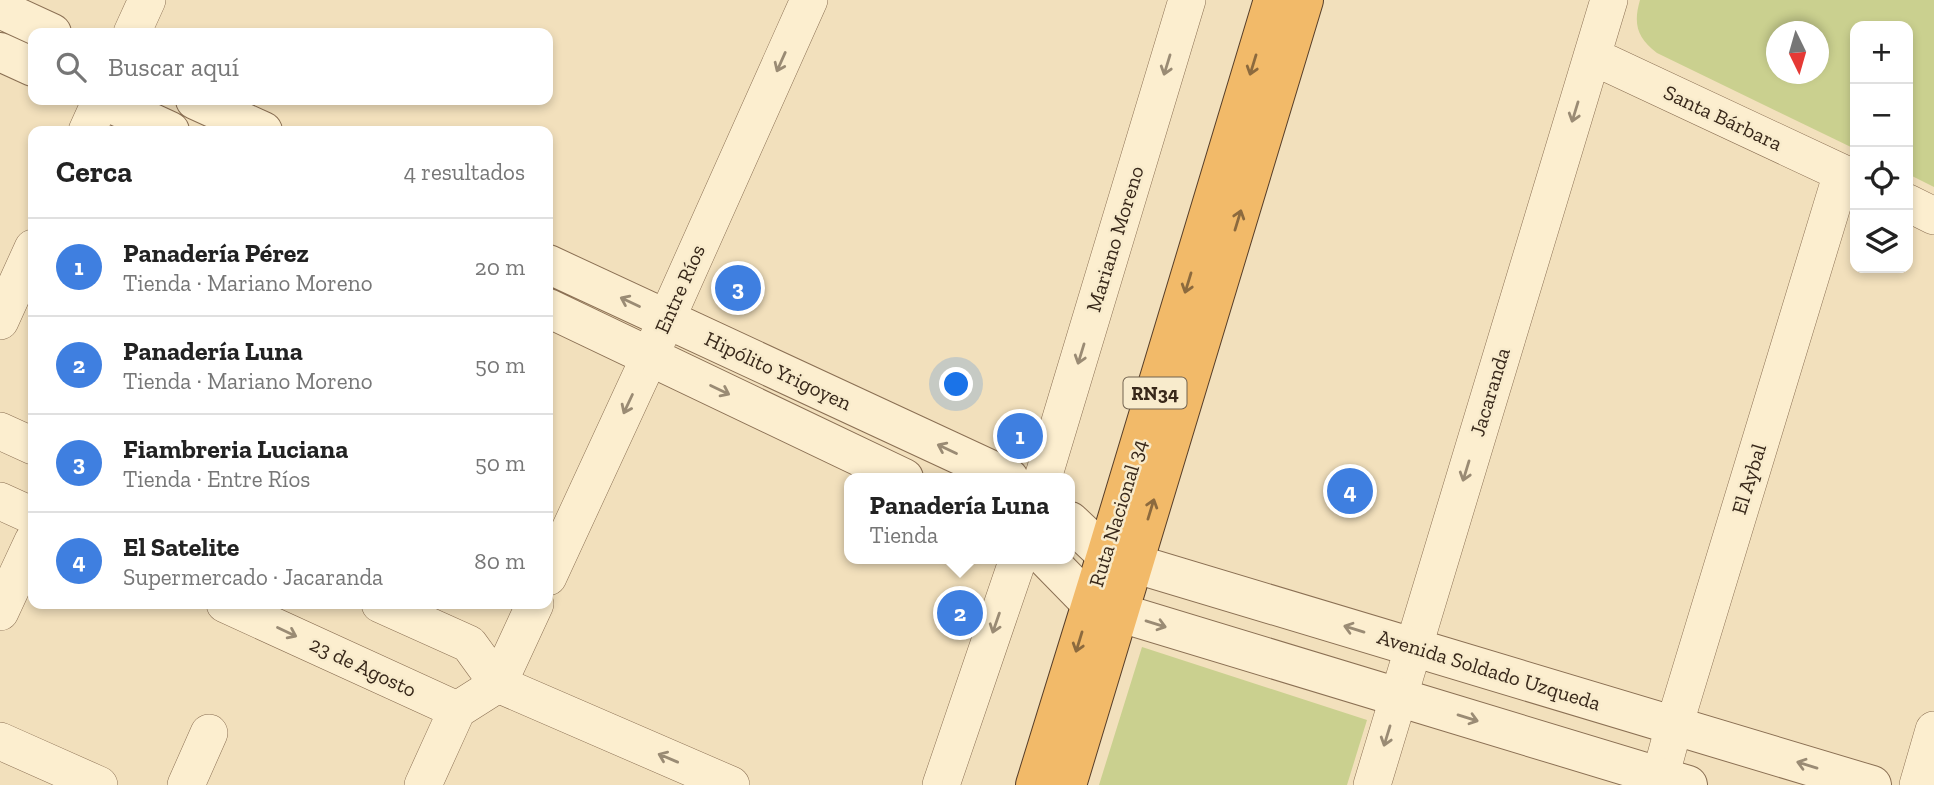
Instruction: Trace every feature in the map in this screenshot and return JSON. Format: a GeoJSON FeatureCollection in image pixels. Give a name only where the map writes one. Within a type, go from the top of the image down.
{"type":"FeatureCollection","features":[{"type":"Feature","properties":{"kind":"highway","name":"Ruta Nacional 34"},"geometry":{"type":"LineString","coordinates":[[1120,559],[1273,0]]}},
{"type":"Feature","properties":{"kind":"highway","name":"Ruta Nacional 34"},"geometry":{"type":"LineString","coordinates":[[1035,785],[1105,608],[1304,0]]}},
{"type":"Feature","properties":{"kind":"highway","name":"Ruta Nacional 34"},"geometry":{"type":"LineString","coordinates":[[1067,785],[1105,608]]}},
{"type":"Feature","properties":{"kind":"street"},"geometry":{"type":"LineString","coordinates":[[134,28],[147,0]]}},
{"type":"Feature","properties":{"kind":"street","name":"Entre Ríos"},"geometry":{"type":"LineString","coordinates":[[553,566],[809,0]]}},
{"type":"Feature","properties":{"kind":"street","name":"Mariano Moreno"},"geometry":{"type":"LineString","coordinates":[[1045,473],[1187,0]]}},
{"type":"Feature","properties":{"kind":"street","name":"Jacaranda"},"geometry":{"type":"LineString","coordinates":[[1372,785],[1608,0]]}},
{"type":"Feature","properties":{"kind":"street"},"geometry":{"type":"LineString","coordinates":[[0,9],[41,28]]}},
{"type":"Feature","properties":{"kind":"street"},"geometry":{"type":"LineString","coordinates":[[0,52],[28,66]]}},
{"type":"Feature","properties":{"kind":"street","name":"Santa Bárbara"},"geometry":{"type":"LineString","coordinates":[[1591,56],[1849,176]]}},
{"type":"Feature","properties":{"kind":"street"},"geometry":{"type":"LineString","coordinates":[[89,126],[100,105]]}},
{"type":"Feature","properties":{"kind":"street"},"geometry":{"type":"LineString","coordinates":[[113,105],[159,126]]}},
{"type":"Feature","properties":{"kind":"street"},"geometry":{"type":"LineString","coordinates":[[206,105],[252,126]]}},
{"type":"Feature","properties":{"kind":"street","name":"El Aybal"},"geometry":{"type":"LineString","coordinates":[[1669,782],[1674,726],[1849,176]]}},
{"type":"Feature","properties":{"kind":"street"},"geometry":{"type":"LineString","coordinates":[[1913,206],[1934,216]]}},
{"type":"Feature","properties":{"kind":"street"},"geometry":{"type":"LineString","coordinates":[[0,321],[28,259]]}},
{"type":"Feature","properties":{"kind":"street","name":"Hipólito Yrigoyen"},"geometry":{"type":"LineString","coordinates":[[553,266],[998,473]]}},
{"type":"Feature","properties":{"kind":"street","name":"Hipólito Yrigoyen"},"geometry":{"type":"LineString","coordinates":[[553,310],[894,473]]}},
{"type":"Feature","properties":{"kind":"street"},"geometry":{"type":"LineString","coordinates":[[0,431],[28,444]]}},
{"type":"Feature","properties":{"kind":"street"},"geometry":{"type":"LineString","coordinates":[[0,501],[28,514]]}},
{"type":"Feature","properties":{"kind":"street"},"geometry":{"type":"LineString","coordinates":[[1075,525],[1120,559]]}},
{"type":"Feature","properties":{"kind":"street"},"geometry":{"type":"LineString","coordinates":[[0,612],[28,552]]}},
{"type":"Feature","properties":{"kind":"street","name":"Avenida Soldado Uzqueda"},"geometry":{"type":"LineString","coordinates":[[1120,559],[1872,785]]}},
{"type":"Feature","properties":{"kind":"street"},"geometry":{"type":"LineString","coordinates":[[941,785],[1016,564]]}},
{"type":"Feature","properties":{"kind":"street"},"geometry":{"type":"LineString","coordinates":[[1053,564],[1105,608],[1669,782]]}},
{"type":"Feature","properties":{"kind":"street","name":"23 de Agosto"},"geometry":{"type":"LineString","coordinates":[[236,609],[457,710]]}},
{"type":"Feature","properties":{"kind":"street"},"geometry":{"type":"LineString","coordinates":[[391,609],[469,644],[498,684],[731,785]]}},
{"type":"Feature","properties":{"kind":"street"},"geometry":{"type":"LineString","coordinates":[[423,785],[457,710],[498,684],[533,609]]}},
{"type":"Feature","properties":{"kind":"street"},"geometry":{"type":"LineString","coordinates":[[1918,785],[1934,730]]}},
{"type":"Feature","properties":{"kind":"street"},"geometry":{"type":"LineString","coordinates":[[186,785],[209,733]]}},
{"type":"Feature","properties":{"kind":"street"},"geometry":{"type":"LineString","coordinates":[[0,741],[99,785]]}},
{"type":"Feature","properties":{"kind":"green space"},"geometry":{"type":"Polygon","coordinates":[[[1640,0],[1934,0],[1934,187],[1913,176],[1913,21],[1850,21],[1850,147],[1657,53],[1641,36],[1637,16],[1640,0]]]}},
{"type":"Feature","properties":{"kind":"green space"},"geometry":{"type":"Polygon","coordinates":[[[1142,647],[1367,720],[1347,785],[1099,785],[1142,647]]]}},
{"type":"Feature","properties":{"kind":"place","name":"Fiambreria Luciana"},"geometry":{"type":"Point","coordinates":[738,288]}},
{"type":"Feature","properties":{"kind":"place","name":"Panadería Pérez"},"geometry":{"type":"Point","coordinates":[1020,436]}},
{"type":"Feature","properties":{"kind":"place","name":"El Satelite"},"geometry":{"type":"Point","coordinates":[1350,491]}},
{"type":"Feature","properties":{"kind":"place","name":"Panadería Luna"},"geometry":{"type":"Point","coordinates":[960,613]}}]}
